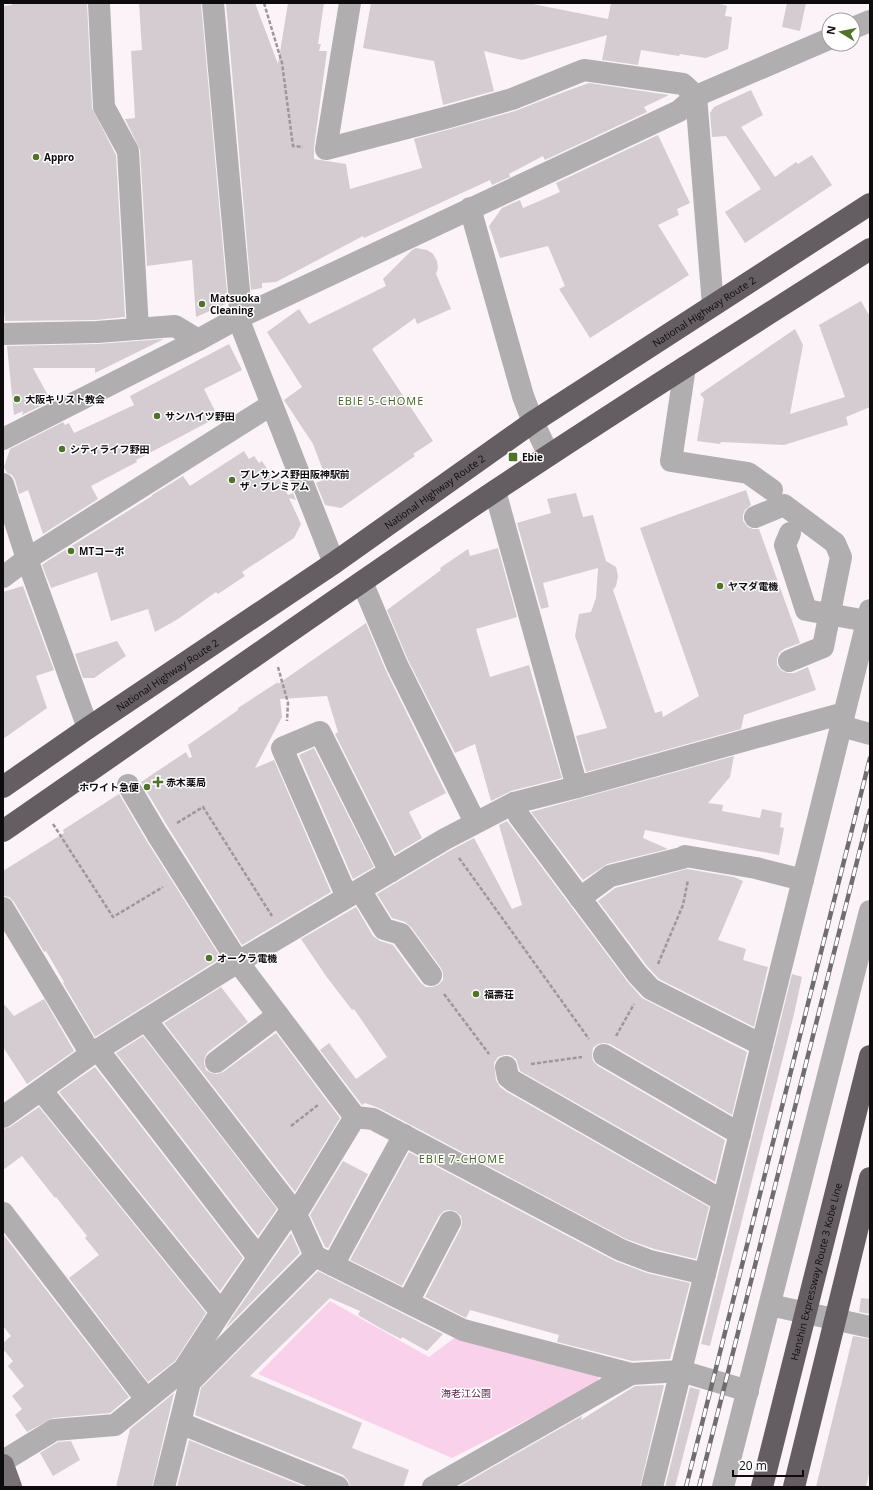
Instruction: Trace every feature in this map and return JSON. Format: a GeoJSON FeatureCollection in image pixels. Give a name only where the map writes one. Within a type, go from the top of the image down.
{"type":"FeatureCollection","features":[{"type":"Feature","properties":{"kind":"highway","name":"National Highway Route 2"},"geometry":{"type":"LineString","coordinates":[[3,787],[88,728],[334,563],[533,422],[870,204]]}},
{"type":"Feature","properties":{"kind":"highway"},"geometry":{"type":"LineString","coordinates":[[3,831],[495,491],[870,249]]}},
{"type":"Feature","properties":{"kind":"highway","name":"Hanshin Expressway Route 3 Kobe Line"},"geometry":{"type":"LineString","coordinates":[[762,1487],[870,1056]]}},
{"type":"Feature","properties":{"kind":"highway"},"geometry":{"type":"LineString","coordinates":[[794,1487],[870,1178]]}},
{"type":"Feature","properties":{"kind":"main road"},"geometry":{"type":"LineString","coordinates":[[3,1465],[11,1487]]}},
{"type":"Feature","properties":{"kind":"street"},"geometry":{"type":"LineString","coordinates":[[99,3],[104,107],[128,151],[138,329]]}},
{"type":"Feature","properties":{"kind":"street"},"geometry":{"type":"LineString","coordinates":[[213,3],[240,302],[238,318],[334,563]]}},
{"type":"Feature","properties":{"kind":"street"},"geometry":{"type":"LineString","coordinates":[[350,3],[326,149],[446,118],[512,99],[584,70],[683,84],[696,96],[713,305]]}},
{"type":"Feature","properties":{"kind":"street"},"geometry":{"type":"LineString","coordinates":[[3,439],[198,340],[238,318],[679,111],[696,96],[821,42]]}},
{"type":"Feature","properties":{"kind":"street"},"geometry":{"type":"LineString","coordinates":[[470,208],[523,396],[533,422],[549,455]]}},
{"type":"Feature","properties":{"kind":"street"},"geometry":{"type":"LineString","coordinates":[[3,334],[97,332],[174,326],[198,340]]}},
{"type":"Feature","properties":{"kind":"street"},"geometry":{"type":"LineString","coordinates":[[685,367],[671,461],[748,473],[772,490]]}},
{"type":"Feature","properties":{"kind":"street"},"geometry":{"type":"LineString","coordinates":[[3,577],[27,559],[271,405]]}},
{"type":"Feature","properties":{"kind":"street"},"geometry":{"type":"LineString","coordinates":[[3,484],[27,559],[88,728]]}},
{"type":"Feature","properties":{"kind":"street"},"geometry":{"type":"LineString","coordinates":[[495,491],[577,787]]}},
{"type":"Feature","properties":{"kind":"street"},"geometry":{"type":"LineString","coordinates":[[755,517],[784,505],[835,543],[841,557],[823,647],[789,661]]}},
{"type":"Feature","properties":{"kind":"street"},"geometry":{"type":"LineString","coordinates":[[652,1487],[869,616],[806,610],[785,545],[790,533]]}},
{"type":"Feature","properties":{"kind":"street"},"geometry":{"type":"LineString","coordinates":[[362,582],[397,665],[475,822]]}},
{"type":"Feature","properties":{"kind":"street"},"geometry":{"type":"LineString","coordinates":[[3,1117],[95,1052],[238,962],[445,839],[514,802],[843,720],[870,734]]}},
{"type":"Feature","properties":{"kind":"street"},"geometry":{"type":"LineString","coordinates":[[390,872],[320,732],[282,748],[353,893],[384,929],[401,934],[431,976]]}},
{"type":"Feature","properties":{"kind":"street"},"geometry":{"type":"LineString","coordinates":[[128,786],[238,962],[355,1117],[373,1119],[621,1250],[650,1261],[705,1274]]}},
{"type":"Feature","properties":{"kind":"street"},"geometry":{"type":"LineString","coordinates":[[514,802],[518,816],[637,974],[651,989],[762,1045]]}},
{"type":"Feature","properties":{"kind":"street"},"geometry":{"type":"LineString","coordinates":[[580,898],[610,876],[685,856],[756,868],[803,880]]}},
{"type":"Feature","properties":{"kind":"street"},"geometry":{"type":"LineString","coordinates":[[3,908],[95,1052],[258,1257]]}},
{"type":"Feature","properties":{"kind":"street"},"geometry":{"type":"LineString","coordinates":[[723,1487],[870,911]]}},
{"type":"Feature","properties":{"kind":"street"},"geometry":{"type":"LineString","coordinates":[[216,1062],[278,1015]]}},
{"type":"Feature","properties":{"kind":"street"},"geometry":{"type":"LineString","coordinates":[[146,1020],[294,1212],[324,1260],[463,1330],[631,1374],[681,1371],[748,1391]]}},
{"type":"Feature","properties":{"kind":"street"},"geometry":{"type":"LineString","coordinates":[[604,1055],[740,1134]]}},
{"type":"Feature","properties":{"kind":"street"},"geometry":{"type":"LineString","coordinates":[[506,1067],[508,1077],[514,1081],[723,1201]]}},
{"type":"Feature","properties":{"kind":"street"},"geometry":{"type":"LineString","coordinates":[[41,1090],[221,1312]]}},
{"type":"Feature","properties":{"kind":"street"},"geometry":{"type":"LineString","coordinates":[[164,1487],[190,1382],[189,1373],[221,1312],[258,1257],[294,1212],[355,1117]]}},
{"type":"Feature","properties":{"kind":"street"},"geometry":{"type":"LineString","coordinates":[[3,1461],[54,1430],[115,1425],[146,1398],[189,1373],[324,1260],[404,1135]]}},
{"type":"Feature","properties":{"kind":"street"},"geometry":{"type":"LineString","coordinates":[[3,1213],[146,1398]]}},
{"type":"Feature","properties":{"kind":"street"},"geometry":{"type":"LineString","coordinates":[[408,1302],[450,1222]]}},
{"type":"Feature","properties":{"kind":"street"},"geometry":{"type":"LineString","coordinates":[[770,1305],[870,1327]]}},
{"type":"Feature","properties":{"kind":"street"},"geometry":{"type":"LineString","coordinates":[[433,1487],[631,1374]]}},
{"type":"Feature","properties":{"kind":"street"},"geometry":{"type":"LineString","coordinates":[[180,1423],[338,1487]]}},
{"type":"Feature","properties":{"kind":"path"},"geometry":{"type":"LineString","coordinates":[[264,3],[282,63],[293,146],[326,149]]}},
{"type":"Feature","properties":{"kind":"path"},"geometry":{"type":"LineString","coordinates":[[277,667],[288,703],[287,721],[282,748]]}},
{"type":"Feature","properties":{"kind":"path"},"geometry":{"type":"LineString","coordinates":[[157,834],[204,807],[284,934]]}},
{"type":"Feature","properties":{"kind":"path"},"geometry":{"type":"LineString","coordinates":[[53,824],[113,917],[183,875]]}},
{"type":"Feature","properties":{"kind":"path"},"geometry":{"type":"LineString","coordinates":[[445,839],[597,1051],[604,1055]]}},
{"type":"Feature","properties":{"kind":"path"},"geometry":{"type":"LineString","coordinates":[[604,1055],[646,984],[653,975],[683,905],[692,856]]}},
{"type":"Feature","properties":{"kind":"path"},"geometry":{"type":"LineString","coordinates":[[431,976],[488,1054],[506,1067],[604,1055]]}},
{"type":"Feature","properties":{"kind":"path"},"geometry":{"type":"LineString","coordinates":[[291,1126],[336,1091]]}},
{"type":"Feature","properties":{"kind":"green space","name":"海老江公園"},"geometry":{"type":"Polygon","coordinates":[[[330,1301],[429,1357],[457,1336],[598,1374],[599,1383],[452,1458],[258,1374],[330,1301]]]}},
{"type":"Feature","properties":{"kind":"building"},"geometry":{"type":"Polygon","coordinates":[[[12,3],[87,3],[92,108],[116,155],[125,317],[96,320],[5,321],[3,303],[3,6],[12,5],[12,3]]]}},
{"type":"Feature","properties":{"kind":"building"},"geometry":{"type":"Polygon","coordinates":[[[139,3],[201,3],[227,293],[225,293],[226,304],[196,317],[192,260],[147,266],[140,150],[125,119],[135,118],[131,51],[142,50],[139,3]]]}},
{"type":"Feature","properties":{"kind":"building"},"geometry":{"type":"Polygon","coordinates":[[[226,3],[255,3],[278,64],[288,3],[324,3],[318,44],[321,44],[319,51],[327,51],[314,147],[314,159],[346,164],[350,189],[422,168],[414,139],[515,111],[589,83],[669,95],[644,107],[647,112],[545,160],[543,156],[509,174],[510,177],[492,185],[490,180],[364,238],[363,236],[276,282],[262,283],[262,288],[251,290],[226,3]]]}},
{"type":"Feature","properties":{"kind":"building"},"geometry":{"type":"Polygon","coordinates":[[[371,3],[528,3],[608,19],[611,3],[717,3],[727,6],[725,16],[732,17],[728,49],[706,58],[680,54],[679,56],[641,50],[638,65],[602,60],[607,35],[522,60],[484,51],[494,91],[443,105],[434,61],[363,48],[371,3]]]}},
{"type":"Feature","properties":{"kind":"building"},"geometry":{"type":"Polygon","coordinates":[[[787,3],[806,3],[800,31],[782,27],[787,3]]]}},
{"type":"Feature","properties":{"kind":"building"},"geometry":{"type":"Polygon","coordinates":[[[751,90],[763,115],[741,127],[775,177],[796,162],[798,164],[812,155],[832,185],[745,243],[725,212],[761,189],[726,136],[712,137],[710,113],[714,107],[751,90]]]}},
{"type":"Feature","properties":{"kind":"building"},"geometry":{"type":"Polygon","coordinates":[[[658,135],[690,203],[677,209],[679,215],[658,225],[689,275],[590,338],[559,289],[565,286],[548,246],[500,258],[489,226],[502,208],[520,200],[523,208],[560,192],[556,183],[658,135]]]}},
{"type":"Feature","properties":{"kind":"building"},"geometry":{"type":"Polygon","coordinates":[[[416,248],[427,250],[433,254],[437,261],[438,268],[436,274],[451,309],[417,324],[415,318],[372,349],[433,441],[413,454],[415,456],[341,508],[325,505],[316,483],[326,478],[313,444],[284,400],[302,387],[267,332],[299,309],[309,324],[386,286],[383,279],[412,250],[416,248]]]}},
{"type":"Feature","properties":{"kind":"building"},"geometry":{"type":"Polygon","coordinates":[[[861,301],[870,317],[870,407],[846,417],[848,425],[784,445],[721,442],[720,444],[697,441],[704,399],[700,394],[795,329],[803,345],[790,414],[845,397],[819,325],[861,301]]]}},
{"type":"Feature","properties":{"kind":"building"},"geometry":{"type":"Polygon","coordinates":[[[164,339],[95,373],[95,368],[33,368],[51,401],[22,415],[23,411],[14,415],[7,346],[97,344],[164,339]]]}},
{"type":"Feature","properties":{"kind":"building"},"geometry":{"type":"Polygon","coordinates":[[[229,344],[242,370],[204,389],[218,417],[136,460],[137,462],[91,486],[98,499],[43,534],[28,490],[19,494],[15,480],[12,475],[7,473],[4,467],[10,449],[63,422],[65,425],[69,423],[74,433],[134,405],[130,396],[229,344]]]}},
{"type":"Feature","properties":{"kind":"building"},"geometry":{"type":"Polygon","coordinates":[[[244,451],[249,459],[254,456],[259,463],[262,461],[275,481],[279,478],[288,495],[293,493],[296,500],[289,498],[301,524],[294,538],[242,572],[245,576],[218,594],[216,592],[178,619],[155,632],[148,609],[111,621],[97,572],[51,588],[42,565],[49,560],[183,476],[190,486],[244,451]]]}},
{"type":"Feature","properties":{"kind":"building"},"geometry":{"type":"Polygon","coordinates":[[[746,490],[751,505],[745,510],[743,521],[748,527],[759,529],[800,643],[784,649],[779,653],[777,665],[782,671],[788,673],[794,673],[808,667],[816,690],[744,715],[741,729],[586,772],[576,736],[607,728],[575,636],[579,614],[591,612],[596,598],[598,568],[543,583],[549,607],[541,609],[517,523],[551,513],[547,499],[576,493],[583,517],[593,515],[606,561],[616,567],[618,576],[616,586],[613,590],[655,713],[662,711],[663,717],[699,696],[640,528],[746,490]]]}},
{"type":"Feature","properties":{"kind":"building"},"geometry":{"type":"Polygon","coordinates":[[[498,548],[517,617],[476,629],[490,677],[529,665],[562,778],[511,791],[491,801],[475,744],[455,753],[408,660],[387,610],[441,570],[440,568],[468,549],[470,556],[498,548]]]}},
{"type":"Feature","properties":{"kind":"building"},"geometry":{"type":"Polygon","coordinates":[[[23,586],[54,670],[36,676],[47,708],[3,739],[3,592],[23,586]]]}},
{"type":"Feature","properties":{"kind":"building"},"geometry":{"type":"Polygon","coordinates":[[[366,623],[386,671],[446,793],[409,812],[422,838],[395,854],[335,734],[338,732],[327,696],[280,699],[282,717],[255,768],[274,760],[331,892],[242,945],[141,782],[186,752],[189,758],[192,757],[188,745],[238,710],[238,708],[278,682],[278,684],[366,623]]]}},
{"type":"Feature","properties":{"kind":"building"},"geometry":{"type":"Polygon","coordinates":[[[117,641],[126,656],[94,678],[83,678],[75,654],[117,641]]]}},
{"type":"Feature","properties":{"kind":"building"},"geometry":{"type":"Polygon","coordinates":[[[314,748],[374,867],[353,879],[299,755],[314,748]]]}},
{"type":"Feature","properties":{"kind":"building"},"geometry":{"type":"Polygon","coordinates":[[[734,756],[730,777],[708,803],[723,805],[722,811],[760,818],[762,809],[782,813],[780,827],[784,828],[779,855],[645,830],[643,838],[668,849],[607,864],[583,880],[531,812],[734,756]]]}},
{"type":"Feature","properties":{"kind":"building"},"geometry":{"type":"Polygon","coordinates":[[[119,794],[146,840],[221,958],[95,1037],[46,951],[44,952],[14,902],[9,897],[3,896],[3,871],[64,833],[63,830],[119,794]]]}},
{"type":"Feature","properties":{"kind":"building"},"geometry":{"type":"Polygon","coordinates":[[[507,821],[627,981],[642,998],[747,1052],[732,1115],[610,1044],[598,1044],[593,1048],[593,1061],[598,1066],[725,1140],[715,1182],[520,1071],[516,1059],[510,1055],[498,1057],[494,1063],[496,1080],[500,1087],[507,1092],[709,1207],[696,1259],[654,1249],[626,1239],[379,1108],[365,1103],[362,1105],[320,1050],[329,1043],[356,1079],[387,1057],[354,1009],[352,1010],[326,976],[301,939],[356,907],[373,936],[380,941],[393,945],[421,983],[426,987],[438,985],[443,980],[441,968],[411,927],[405,922],[392,918],[377,894],[474,838],[512,909],[522,905],[499,825],[507,821]]]}},
{"type":"Feature","properties":{"kind":"building"},"geometry":{"type":"Polygon","coordinates":[[[687,869],[734,877],[743,881],[718,940],[746,949],[743,960],[768,967],[754,1027],[659,979],[647,966],[598,901],[615,888],[687,869]]]}},
{"type":"Feature","properties":{"kind":"building"},"geometry":{"type":"Polygon","coordinates":[[[792,974],[802,977],[794,1014],[710,1346],[701,1344],[792,974]]]}},
{"type":"Feature","properties":{"kind":"building"},"geometry":{"type":"Polygon","coordinates":[[[221,987],[248,1022],[208,1052],[204,1063],[206,1070],[217,1074],[223,1072],[276,1033],[340,1118],[295,1192],[164,1023],[221,987]]]}},
{"type":"Feature","properties":{"kind":"building"},"geometry":{"type":"Polygon","coordinates":[[[44,999],[74,1051],[27,1084],[3,1047],[3,1003],[14,1016],[44,999]]]}},
{"type":"Feature","properties":{"kind":"building"},"geometry":{"type":"Polygon","coordinates":[[[143,1036],[277,1209],[258,1236],[116,1053],[143,1036]]]}},
{"type":"Feature","properties":{"kind":"building"},"geometry":{"type":"Polygon","coordinates":[[[95,1067],[243,1258],[220,1291],[59,1092],[95,1067]]]}},
{"type":"Feature","properties":{"kind":"building"},"geometry":{"type":"Polygon","coordinates":[[[39,1107],[206,1313],[175,1361],[148,1382],[69,1278],[99,1255],[85,1238],[87,1236],[22,1156],[3,1170],[3,1129],[10,1127],[39,1107]]]}},
{"type":"Feature","properties":{"kind":"building"},"geometry":{"type":"Polygon","coordinates":[[[409,1152],[615,1261],[647,1273],[690,1283],[670,1359],[632,1361],[557,1342],[559,1335],[470,1310],[466,1318],[425,1297],[461,1228],[461,1216],[455,1211],[444,1211],[439,1216],[402,1286],[350,1260],[409,1152]]]}},
{"type":"Feature","properties":{"kind":"building"},"geometry":{"type":"Polygon","coordinates":[[[343,1161],[368,1174],[328,1248],[325,1247],[310,1215],[343,1161]]]}},
{"type":"Feature","properties":{"kind":"building"},"geometry":{"type":"Polygon","coordinates":[[[291,1233],[300,1253],[225,1329],[231,1319],[291,1233]]]}},
{"type":"Feature","properties":{"kind":"building"},"geometry":{"type":"Polygon","coordinates":[[[3,1234],[129,1397],[110,1413],[53,1418],[27,1432],[15,1415],[22,1409],[12,1396],[24,1386],[8,1366],[13,1361],[3,1349],[3,1343],[11,1336],[3,1326],[3,1234]]]}},
{"type":"Feature","properties":{"kind":"building"},"geometry":{"type":"Polygon","coordinates":[[[318,1271],[443,1334],[427,1351],[402,1337],[401,1339],[358,1315],[360,1311],[330,1298],[250,1376],[362,1423],[352,1448],[409,1470],[403,1487],[350,1487],[348,1480],[343,1475],[195,1415],[201,1388],[318,1271]]]}},
{"type":"Feature","properties":{"kind":"building"},"geometry":{"type":"Polygon","coordinates":[[[861,1298],[870,1299],[870,1314],[859,1312],[861,1298]]]}},
{"type":"Feature","properties":{"kind":"building"},"geometry":{"type":"Polygon","coordinates":[[[853,1336],[870,1339],[870,1469],[866,1487],[816,1487],[853,1336]]]}},
{"type":"Feature","properties":{"kind":"building"},"geometry":{"type":"Polygon","coordinates":[[[664,1385],[640,1487],[458,1487],[582,1416],[581,1420],[635,1386],[664,1385]]]}},
{"type":"Feature","properties":{"kind":"building"},"geometry":{"type":"Polygon","coordinates":[[[690,1387],[700,1390],[675,1487],[665,1487],[690,1387]]]}},
{"type":"Feature","properties":{"kind":"building"},"geometry":{"type":"Polygon","coordinates":[[[174,1393],[152,1487],[116,1487],[130,1429],[174,1393]]]}},
{"type":"Feature","properties":{"kind":"building"},"geometry":{"type":"Polygon","coordinates":[[[189,1440],[305,1487],[177,1487],[189,1440]]]}},
{"type":"Feature","properties":{"kind":"building"},"geometry":{"type":"Polygon","coordinates":[[[71,1441],[80,1460],[53,1476],[40,1453],[58,1442],[71,1441]]]}},
{"type":"Feature","properties":{"kind":"railway"},"geometry":{"type":"LineString","coordinates":[[686,1487],[870,758]]}},
{"type":"Feature","properties":{"kind":"railway"},"geometry":{"type":"LineString","coordinates":[[699,1487],[870,810]]}},
{"type":"Feature","properties":{"kind":"place","name":"Appro"},"geometry":{"type":"Point","coordinates":[36,157]}},
{"type":"Feature","properties":{"kind":"place","name":"Matsuoka Cleaning"},"geometry":{"type":"Point","coordinates":[202,304]}},
{"type":"Feature","properties":{"kind":"place","name":"大阪キリスト教会"},"geometry":{"type":"Point","coordinates":[17,399]}},
{"type":"Feature","properties":{"kind":"place","name":"サンハイツ野田"},"geometry":{"type":"Point","coordinates":[157,416]}},
{"type":"Feature","properties":{"kind":"place","name":"シティライフ野田"},"geometry":{"type":"Point","coordinates":[62,449]}},
{"type":"Feature","properties":{"kind":"place","name":"Ebie"},"geometry":{"type":"Point","coordinates":[513,457]}},
{"type":"Feature","properties":{"kind":"place","name":"プレサンス野田阪神駅前 ザ・プレミアム"},"geometry":{"type":"Point","coordinates":[232,480]}},
{"type":"Feature","properties":{"kind":"place","name":"MTコーポ"},"geometry":{"type":"Point","coordinates":[71,551]}},
{"type":"Feature","properties":{"kind":"place","name":"ヤマダ電機"},"geometry":{"type":"Point","coordinates":[720,586]}},
{"type":"Feature","properties":{"kind":"place","name":"赤木薬局"},"geometry":{"type":"Point","coordinates":[158,782]}},
{"type":"Feature","properties":{"kind":"place","name":"ホワイト急便"},"geometry":{"type":"Point","coordinates":[147,787]}},
{"type":"Feature","properties":{"kind":"place","name":"オークラ電機"},"geometry":{"type":"Point","coordinates":[209,958]}},
{"type":"Feature","properties":{"kind":"place","name":"福壽荘"},"geometry":{"type":"Point","coordinates":[476,994]}},
{"type":"Feature","properties":{"kind":"district","name":"EBIE 5-CHOME"},"geometry":{"type":"Point","coordinates":[381,401]}},
{"type":"Feature","properties":{"kind":"district","name":"EBIE 7-CHOME"},"geometry":{"type":"Point","coordinates":[462,1159]}}]}
